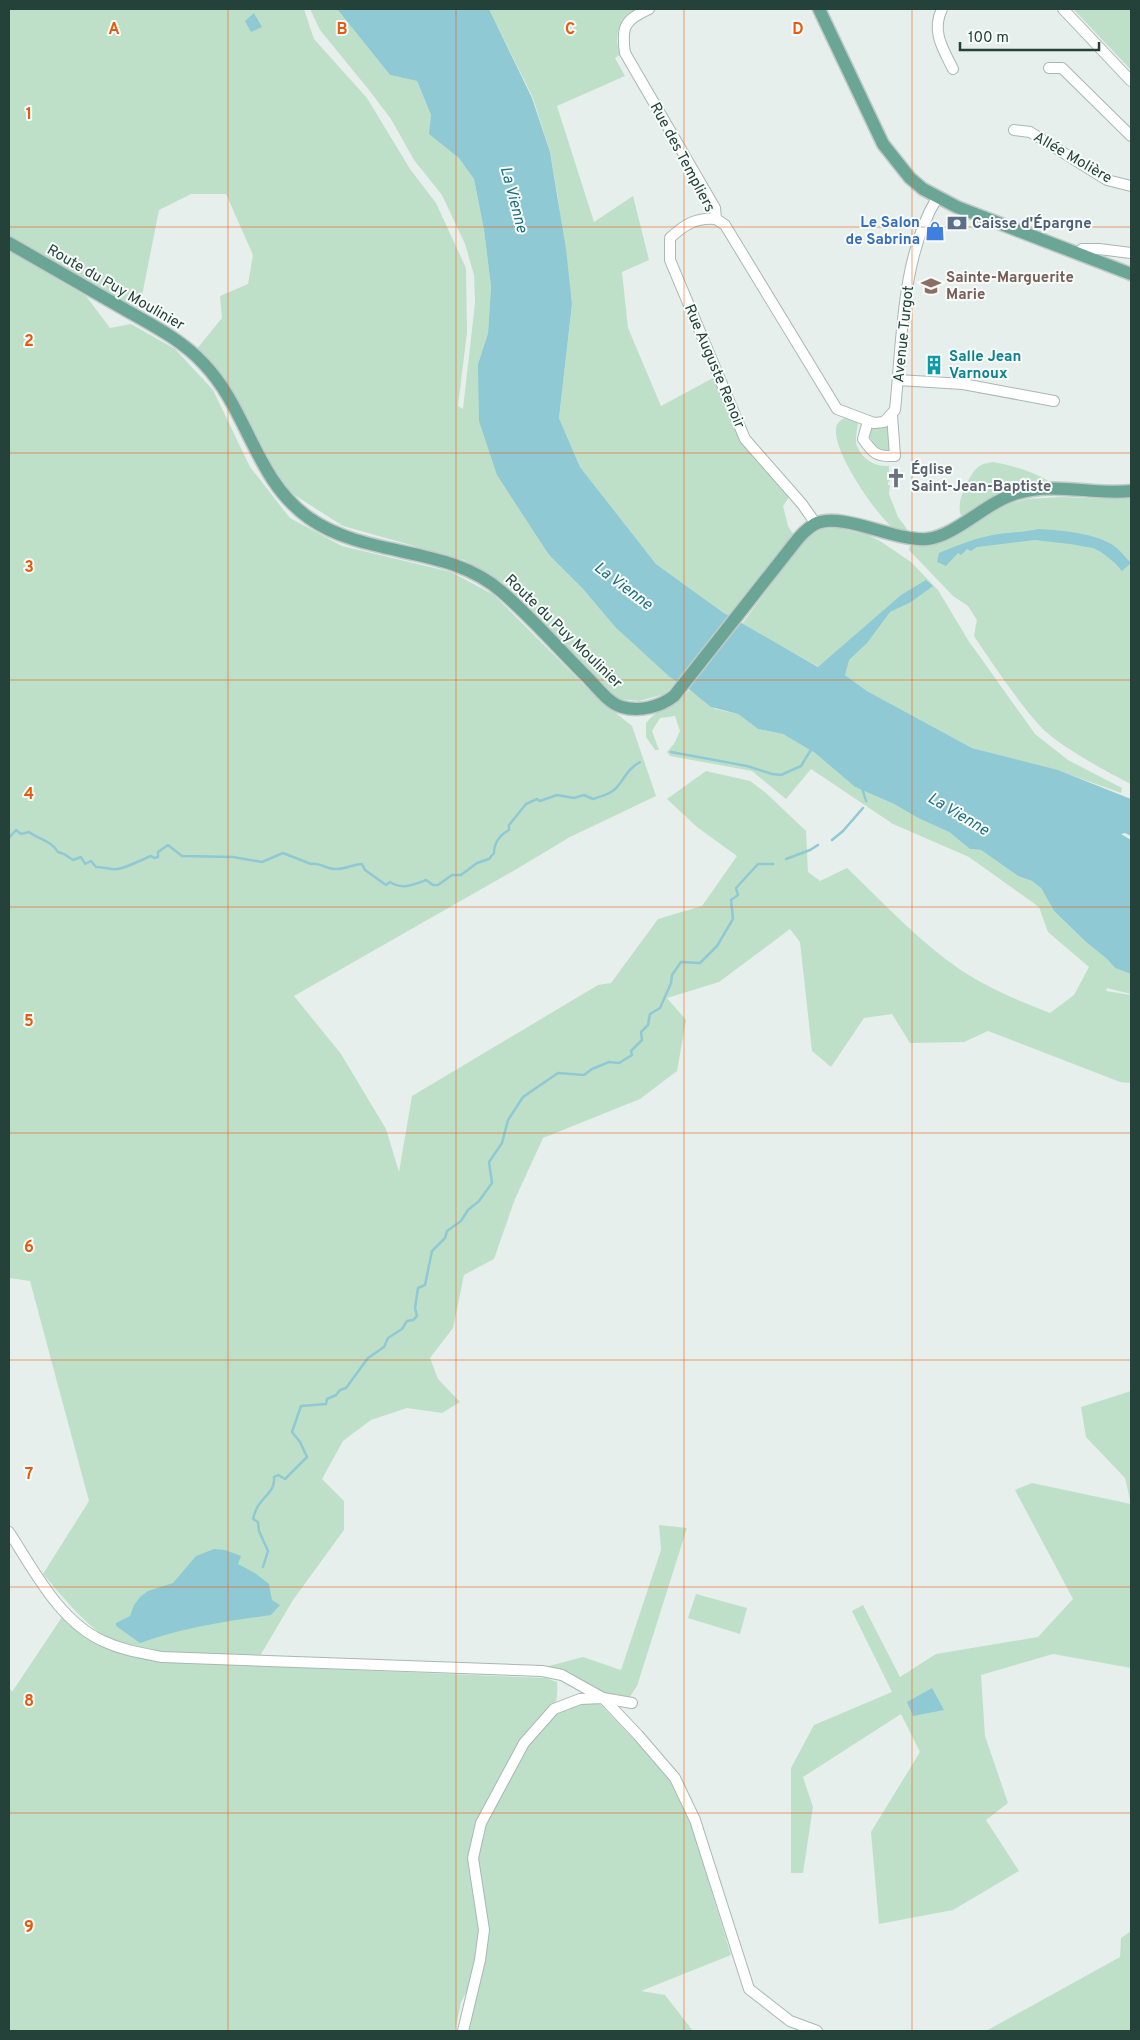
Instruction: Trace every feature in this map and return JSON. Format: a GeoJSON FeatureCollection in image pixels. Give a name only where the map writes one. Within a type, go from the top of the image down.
{"type":"FeatureCollection","features":[{"type":"Feature","properties":{"kind":"main road"},"geometry":{"type":"LineString","coordinates":[[819,9],[883,144],[910,178],[936,198],[1131,274]]}},
{"type":"Feature","properties":{"kind":"main road","name":"Route du Puy Moulinier"},"geometry":{"type":"LineString","coordinates":[[9,243],[161,330],[188,349],[204,364],[223,388],[264,469],[290,502],[308,518],[348,538],[456,565],[482,576],[502,592],[614,703],[622,707],[639,709],[656,706],[666,702],[680,689],[792,545],[806,530],[816,524]]}},
{"type":"Feature","properties":{"kind":"main road"},"geometry":{"type":"LineString","coordinates":[[816,524],[832,521],[912,539],[928,539],[943,534],[1001,499],[1017,493],[1035,490],[1131,491]]}},
{"type":"Feature","properties":{"kind":"street","name":"Rue des Templiers"},"geometry":{"type":"LineString","coordinates":[[649,9],[633,16],[626,25],[622,36],[625,53],[714,208],[716,219],[725,226],[837,409],[868,421]]}},
{"type":"Feature","properties":{"kind":"street"},"geometry":{"type":"LineString","coordinates":[[942,9],[938,26],[938,40],[954,69]]}},
{"type":"Feature","properties":{"kind":"street"},"geometry":{"type":"LineString","coordinates":[[1063,9],[1131,81]]}},
{"type":"Feature","properties":{"kind":"street"},"geometry":{"type":"LineString","coordinates":[[1049,68],[1062,68],[1131,136]]}},
{"type":"Feature","properties":{"kind":"street","name":"Allée Molière"},"geometry":{"type":"LineString","coordinates":[[1014,130],[1030,132],[1107,180],[1131,186]]}},
{"type":"Feature","properties":{"kind":"street","name":"Avenue Turgot"},"geometry":{"type":"LineString","coordinates":[[868,421],[863,439],[873,453],[884,457],[895,456],[892,415],[895,410],[907,287],[925,216],[936,198]]}},
{"type":"Feature","properties":{"kind":"street","name":"Rue Auguste Renoir"},"geometry":{"type":"LineString","coordinates":[[716,219],[698,219],[682,227],[670,238],[670,260],[745,438],[802,504],[816,524]]}},
{"type":"Feature","properties":{"kind":"street"},"geometry":{"type":"LineString","coordinates":[[1079,254],[1082,249],[1099,248],[1131,252]]}},
{"type":"Feature","properties":{"kind":"street"},"geometry":{"type":"LineString","coordinates":[[898,380],[963,384],[1054,400]]}},
{"type":"Feature","properties":{"kind":"street"},"geometry":{"type":"LineString","coordinates":[[868,421],[874,423],[884,422],[892,415]]}},
{"type":"Feature","properties":{"kind":"street"},"geometry":{"type":"LineString","coordinates":[[9,1532],[63,1610],[74,1622],[102,1641],[131,1652],[162,1657],[542,1671],[562,1675],[603,1698],[638,1735],[674,1778],[695,1820],[750,1989],[790,2021],[816,2031]]}},
{"type":"Feature","properties":{"kind":"street"},"geometry":{"type":"LineString","coordinates":[[463,2031],[480,1960],[484,1930],[473,1858],[481,1823],[524,1743],[554,1709],[580,1698],[603,1698],[632,1703]]}},
{"type":"Feature","properties":{"kind":"green space"},"geometry":{"type":"Polygon","coordinates":[[[9,9],[304,9],[314,39],[367,98],[410,169],[436,203],[466,268],[467,332],[458,406],[463,409],[475,303],[474,275],[465,244],[442,195],[414,160],[391,119],[320,30],[310,9],[337,9],[390,75],[417,81],[431,115],[430,134],[460,158],[474,179],[484,230],[491,287],[488,333],[478,364],[526,518],[549,555],[583,589],[615,627],[677,681],[665,694],[639,701],[620,699],[602,687],[505,584],[464,560],[343,526],[285,489],[252,431],[196,350],[222,318],[220,296],[248,284],[253,255],[226,194],[191,194],[159,210],[139,311],[9,235],[9,9]]]}},
{"type":"Feature","properties":{"kind":"green space"},"geometry":{"type":"Polygon","coordinates":[[[489,9],[640,9],[623,22],[618,33],[618,47],[621,54],[615,58],[625,76],[557,106],[594,222],[633,196],[649,260],[622,272],[628,328],[661,406],[713,378],[743,445],[789,497],[783,506],[788,526],[793,534],[730,617],[656,564],[580,467],[559,418],[572,304],[558,198],[550,152],[533,98],[489,9]]]}},
{"type":"Feature","properties":{"kind":"green space"},"geometry":{"type":"Polygon","coordinates":[[[1074,9],[1131,9],[1131,70],[1076,12],[1074,9]]]}},
{"type":"Feature","properties":{"kind":"green space"},"geometry":{"type":"Polygon","coordinates":[[[9,251],[86,296],[110,328],[131,324],[175,349],[213,390],[250,467],[290,518],[342,546],[451,572],[494,595],[598,699],[632,726],[656,796],[570,837],[294,996],[341,1054],[386,1129],[399,1172],[412,1096],[598,985],[611,983],[658,919],[702,906],[737,856],[697,827],[667,799],[706,771],[750,781],[766,793],[806,831],[808,872],[820,881],[847,868],[919,937],[950,963],[967,974],[1028,1005],[1050,1013],[1074,995],[1089,967],[1048,932],[1039,907],[969,857],[893,824],[811,769],[786,799],[752,771],[670,756],[667,752],[674,744],[680,731],[675,716],[660,718],[652,731],[659,750],[655,750],[646,737],[646,723],[656,713],[690,690],[715,709],[738,714],[758,729],[783,734],[815,753],[855,787],[894,804],[918,818],[949,832],[970,849],[981,850],[1018,876],[1032,881],[1041,888],[1054,911],[1086,942],[1115,968],[1131,974],[1131,994],[1107,988],[1106,991],[1131,995],[1131,1083],[1120,1082],[988,1031],[964,1042],[910,1043],[892,1014],[864,1018],[831,1067],[812,1051],[800,942],[790,929],[719,982],[667,998],[686,1020],[677,1071],[640,1099],[543,1138],[515,1199],[494,1259],[464,1275],[453,1328],[430,1358],[438,1379],[460,1402],[442,1413],[407,1408],[371,1420],[343,1441],[322,1479],[344,1501],[344,1530],[293,1600],[260,1656],[157,1651],[119,1643],[105,1637],[88,1623],[43,1574],[89,1501],[30,1281],[9,1278],[9,251]]]}},
{"type":"Feature","properties":{"kind":"green space"},"geometry":{"type":"Polygon","coordinates":[[[844,418],[858,421],[856,443],[862,455],[874,464],[889,466],[889,472],[887,473],[890,481],[888,482],[888,485],[890,485],[889,494],[898,517],[908,533],[895,529],[885,520],[876,510],[848,467],[837,440],[836,430],[837,424],[844,418]]]}},
{"type":"Feature","properties":{"kind":"green space"},"geometry":{"type":"Polygon","coordinates":[[[888,425],[891,452],[875,450],[869,434],[870,428],[881,428],[888,425]]]}},
{"type":"Feature","properties":{"kind":"green space"},"geometry":{"type":"Polygon","coordinates":[[[993,462],[1042,477],[1056,486],[966,516],[961,515],[960,503],[968,480],[981,465],[993,462]]]}},
{"type":"Feature","properties":{"kind":"green space"},"geometry":{"type":"Polygon","coordinates":[[[1060,497],[1110,499],[1131,497],[1131,784],[1070,750],[1040,726],[997,671],[974,636],[977,620],[968,606],[953,596],[909,550],[910,546],[929,545],[952,535],[1008,504],[1027,499],[1060,497]]]}},
{"type":"Feature","properties":{"kind":"green space"},"geometry":{"type":"Polygon","coordinates":[[[838,528],[868,535],[911,562],[938,590],[968,640],[1035,734],[1068,760],[1122,788],[1121,793],[1057,770],[972,748],[867,691],[845,675],[819,667],[742,624],[802,542],[820,529],[838,528]]]}},
{"type":"Feature","properties":{"kind":"green space"},"geometry":{"type":"Polygon","coordinates":[[[1131,1391],[1131,1504],[1125,1478],[1086,1437],[1081,1407],[1131,1391]]]}},
{"type":"Feature","properties":{"kind":"green space"},"geometry":{"type":"Polygon","coordinates":[[[1032,1483],[1131,1504],[1131,1668],[1053,1654],[981,1675],[985,1736],[1008,1803],[986,1820],[1019,1871],[953,1910],[879,1924],[871,1832],[920,1752],[901,1714],[803,1777],[813,1807],[803,1873],[791,1873],[791,1768],[814,1725],[892,1692],[852,1611],[863,1605],[900,1677],[936,1654],[1038,1637],[1073,1599],[1015,1490],[1032,1483]]]}},
{"type":"Feature","properties":{"kind":"green space"},"geometry":{"type":"Polygon","coordinates":[[[659,1525],[687,1528],[637,1686],[629,1698],[608,1695],[591,1685],[545,1667],[583,1657],[621,1670],[661,1550],[659,1525]]]}},
{"type":"Feature","properties":{"kind":"green space"},"geometry":{"type":"Polygon","coordinates":[[[696,1594],[747,1608],[740,1634],[688,1618],[696,1594]]]}},
{"type":"Feature","properties":{"kind":"green space"},"geometry":{"type":"Polygon","coordinates":[[[62,1617],[98,1643],[122,1653],[165,1662],[546,1678],[557,1682],[556,1701],[550,1710],[529,1730],[523,1753],[548,1720],[565,1709],[585,1702],[600,1704],[659,1766],[674,1787],[691,1824],[731,1955],[641,1991],[665,1995],[693,2031],[467,2031],[485,1958],[461,2002],[455,2031],[9,2031],[9,1687],[12,1692],[62,1617]]]}},
{"type":"Feature","properties":{"kind":"green space"},"geometry":{"type":"Polygon","coordinates":[[[1131,1931],[1131,2031],[986,2031],[1120,1957],[1121,1938],[1131,1931]]]}},
{"type":"Feature","properties":{"kind":"water","name":"La Vienne"},"geometry":{"type":"Polygon","coordinates":[[[337,9],[489,9],[532,98],[550,152],[566,249],[572,304],[559,418],[580,467],[656,564],[724,613],[818,667],[901,595],[926,580],[933,586],[911,602],[890,612],[867,643],[849,660],[845,675],[867,691],[972,748],[1058,770],[1131,799],[1131,836],[1125,833],[1121,834],[1131,840],[1131,974],[1115,968],[1086,942],[1054,911],[1041,888],[1032,881],[1018,876],[981,850],[970,849],[949,832],[918,818],[894,804],[855,787],[815,753],[783,734],[758,729],[738,714],[711,707],[670,677],[615,627],[583,589],[549,555],[497,475],[479,421],[478,364],[488,333],[491,287],[484,230],[474,179],[459,158],[429,134],[431,115],[417,81],[390,75],[337,9]]]}},
{"type":"Feature","properties":{"kind":"water"},"geometry":{"type":"Polygon","coordinates":[[[254,13],[262,27],[251,32],[245,21],[254,13]]]}},
{"type":"Feature","properties":{"kind":"water"},"geometry":{"type":"Polygon","coordinates":[[[1038,529],[1076,533],[1104,540],[1117,548],[1131,563],[1122,571],[1115,563],[1093,548],[1035,540],[977,547],[971,551],[967,549],[961,555],[958,553],[946,566],[937,562],[939,553],[969,541],[994,535],[1038,529]]]}},
{"type":"Feature","properties":{"kind":"water"},"geometry":{"type":"Polygon","coordinates":[[[214,1549],[225,1550],[241,1556],[238,1564],[255,1573],[269,1584],[272,1600],[280,1605],[271,1615],[188,1629],[140,1643],[116,1626],[116,1623],[130,1616],[134,1605],[140,1597],[148,1591],[173,1583],[196,1556],[214,1549]]]}},
{"type":"Feature","properties":{"kind":"water"},"geometry":{"type":"Polygon","coordinates":[[[932,1688],[944,1710],[913,1716],[907,1702],[932,1688]]]}},
{"type":"Feature","properties":{"kind":"waterway"},"geometry":{"type":"LineString","coordinates":[[671,752],[747,766],[781,775],[801,766],[812,748]]}},
{"type":"Feature","properties":{"kind":"waterway"},"geometry":{"type":"LineString","coordinates":[[9,838],[16,830],[21,834],[29,832],[73,860],[81,857],[85,864],[91,861],[96,867],[112,869],[120,869],[151,856],[154,858],[158,857],[158,852],[168,845],[182,856],[233,857],[262,862],[283,853],[311,864],[332,869],[342,869],[362,864],[365,870],[386,885],[390,882],[399,886],[408,886],[426,880],[433,885],[438,885],[452,875],[461,875],[477,863],[489,859],[494,853],[498,840],[509,830],[509,825],[526,804],[537,799],[540,801],[557,795],[574,798],[584,795],[593,799],[603,796],[616,789],[630,770],[640,762]]}},
{"type":"Feature","properties":{"kind":"waterway"},"geometry":{"type":"LineString","coordinates":[[862,788],[866,801]]}},
{"type":"Feature","properties":{"kind":"waterway"},"geometry":{"type":"LineString","coordinates":[[832,840],[843,831],[863,808]]}},
{"type":"Feature","properties":{"kind":"waterway"},"geometry":{"type":"LineString","coordinates":[[786,859],[818,845]]}},
{"type":"Feature","properties":{"kind":"waterway"},"geometry":{"type":"LineString","coordinates":[[263,1567],[268,1551],[259,1531],[258,1522],[253,1519],[259,1504],[273,1486],[274,1477],[278,1475],[285,1479],[307,1457],[300,1442],[292,1432],[301,1406],[326,1404],[327,1399],[346,1388],[368,1358],[384,1347],[388,1338],[402,1329],[407,1321],[413,1320],[417,1316],[415,1308],[418,1288],[425,1285],[432,1251],[445,1238],[447,1231],[461,1221],[468,1210],[479,1201],[492,1183],[489,1162],[502,1143],[508,1120],[523,1097],[558,1073],[584,1075],[592,1069],[609,1062],[619,1063],[632,1055],[631,1051],[642,1040],[641,1032],[648,1025],[650,1014],[660,1008],[671,983],[672,975],[681,962],[700,963],[717,946],[733,919],[731,900],[738,895],[736,888],[758,864],[773,864]]}},
{"type":"Feature","properties":{"kind":"place","name":"Caisse d'Épargne"},"geometry":{"type":"Point","coordinates":[957,223]}},
{"type":"Feature","properties":{"kind":"place","name":"Le Salon de Sabrina"},"geometry":{"type":"Point","coordinates":[935,231]}},
{"type":"Feature","properties":{"kind":"place","name":"Sainte-Marguerite Marie"},"geometry":{"type":"Point","coordinates":[931,286]}},
{"type":"Feature","properties":{"kind":"place","name":"Salle Jean Varnoux"},"geometry":{"type":"Point","coordinates":[934,365]}},
{"type":"Feature","properties":{"kind":"place","name":"Église Saint-Jean-Baptiste"},"geometry":{"type":"Point","coordinates":[896,478]}}]}
